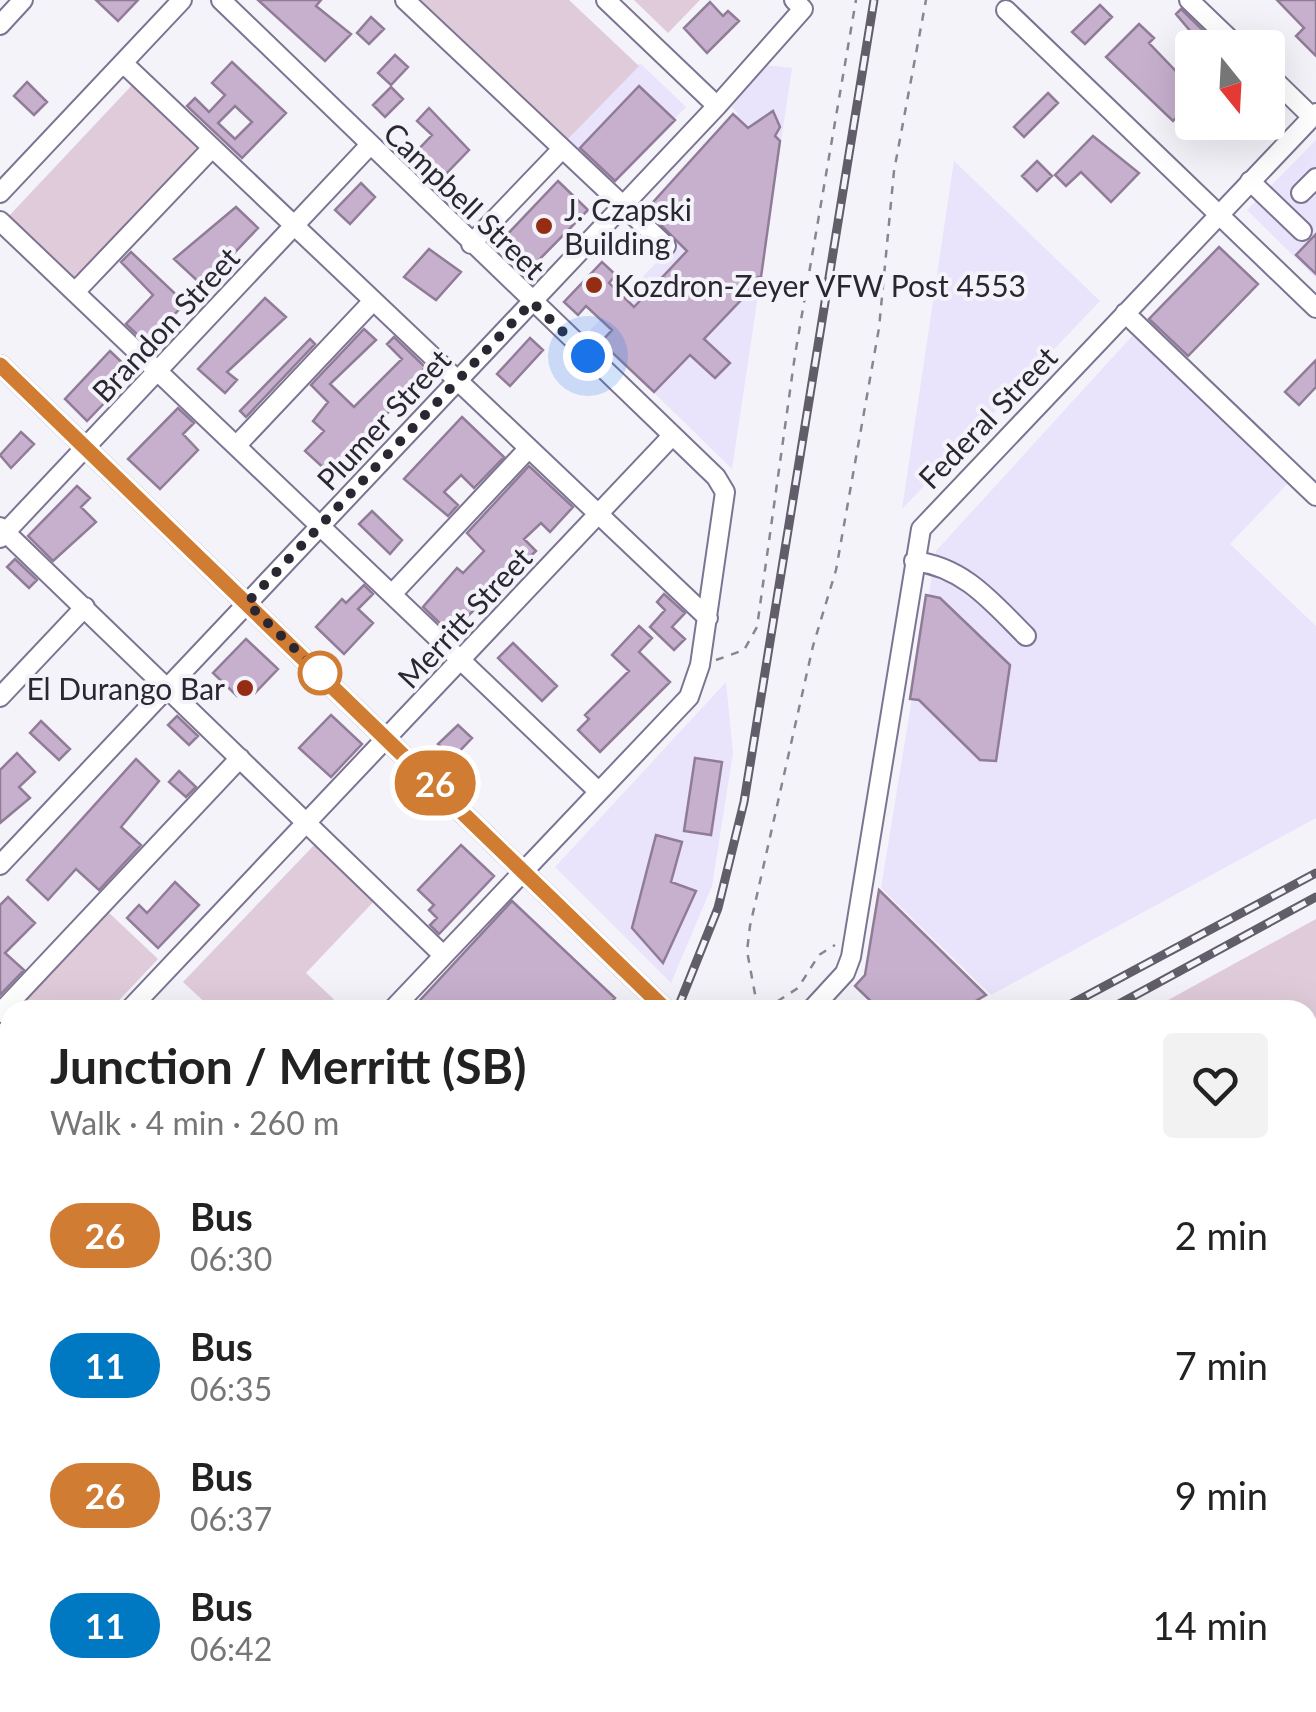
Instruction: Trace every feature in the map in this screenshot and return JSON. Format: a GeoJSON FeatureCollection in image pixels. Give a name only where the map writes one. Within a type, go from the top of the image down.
{"type":"FeatureCollection","features":[{"type":"Feature","properties":{"kind":"street"},"geometry":{"type":"LineString","coordinates":[[0,25],[22,0]]}},
{"type":"Feature","properties":{"kind":"street"},"geometry":{"type":"LineString","coordinates":[[0,193],[182,0]]}},
{"type":"Feature","properties":{"kind":"street","name":"Campbell Street"},"geometry":{"type":"LineString","coordinates":[[221,0],[716,477],[724,499],[708,618]]}},
{"type":"Feature","properties":{"kind":"street"},"geometry":{"type":"LineString","coordinates":[[405,0],[666,246]]}},
{"type":"Feature","properties":{"kind":"street"},"geometry":{"type":"LineString","coordinates":[[606,0],[716,106]]}},
{"type":"Feature","properties":{"kind":"street"},"geometry":{"type":"LineString","coordinates":[[1188,0],[1220,30]]}},
{"type":"Feature","properties":{"kind":"street","name":"Plumer Street"},"geometry":{"type":"LineString","coordinates":[[0,865],[716,106],[798,4]]}},
{"type":"Feature","properties":{"kind":"street"},"geometry":{"type":"LineString","coordinates":[[1006,10],[1316,308]]}},
{"type":"Feature","properties":{"kind":"street"},"geometry":{"type":"LineString","coordinates":[[123,62],[708,618],[689,697],[401,1000]]}},
{"type":"Feature","properties":{"kind":"street"},"geometry":{"type":"LineString","coordinates":[[1285,89],[1314,114]]}},
{"type":"Feature","properties":{"kind":"street","name":"Federal Street"},"geometry":{"type":"LineString","coordinates":[[820,1000],[846,973],[856,930],[920,529],[1314,114]]}},
{"type":"Feature","properties":{"kind":"street","name":"Brandon Street"},"geometry":{"type":"LineString","coordinates":[[2,532],[369,146]]}},
{"type":"Feature","properties":{"kind":"street"},"geometry":{"type":"LineString","coordinates":[[75,292],[212,148]]}},
{"type":"Feature","properties":{"kind":"street"},"geometry":{"type":"LineString","coordinates":[[471,244],[562,148]]}},
{"type":"Feature","properties":{"kind":"street"},"geometry":{"type":"LineString","coordinates":[[1302,193],[1316,178]]}},
{"type":"Feature","properties":{"kind":"street"},"geometry":{"type":"LineString","coordinates":[[1250,181],[1302,232]]}},
{"type":"Feature","properties":{"kind":"street"},"geometry":{"type":"LineString","coordinates":[[0,220],[598,791]]}},
{"type":"Feature","properties":{"kind":"street"},"geometry":{"type":"LineString","coordinates":[[236,446],[373,301]]}},
{"type":"Feature","properties":{"kind":"street"},"geometry":{"type":"LineString","coordinates":[[1125,313],[1316,496]]}},
{"type":"Feature","properties":{"kind":"street"},"geometry":{"type":"LineString","coordinates":[[0,365],[656,1000]]}},
{"type":"Feature","properties":{"kind":"street","name":"Merritt Street"},"geometry":{"type":"LineString","coordinates":[[140,1000],[672,436]]}},
{"type":"Feature","properties":{"kind":"street"},"geometry":{"type":"LineString","coordinates":[[392,594],[528,449]]}},
{"type":"Feature","properties":{"kind":"street"},"geometry":{"type":"LineString","coordinates":[[2,532],[168,686],[443,956]]}},
{"type":"Feature","properties":{"kind":"street"},"geometry":{"type":"LineString","coordinates":[[914,561],[931,563],[972,581],[1026,636]]}},
{"type":"Feature","properties":{"kind":"street"},"geometry":{"type":"LineString","coordinates":[[0,697],[85,607]]}},
{"type":"Feature","properties":{"kind":"street"},"geometry":{"type":"LineString","coordinates":[[12,1000],[240,758]]}},
{"type":"Feature","properties":{"kind":"path"},"geometry":{"type":"LineString","coordinates":[[700,664],[744,650],[757,627],[795,355],[856,0]]}},
{"type":"Feature","properties":{"kind":"path"},"geometry":{"type":"LineString","coordinates":[[759,1000],[747,951],[750,926],[812,646],[836,570],[879,328],[894,171],[926,0]]}},
{"type":"Feature","properties":{"kind":"path"},"geometry":{"type":"LineString","coordinates":[[778,1000],[798,988],[819,955],[856,930]]}},
{"type":"Feature","properties":{"kind":"shaded area"},"geometry":{"type":"Polygon","coordinates":[[[421,0],[569,0],[639,66],[568,139],[421,0]]]}},
{"type":"Feature","properties":{"kind":"shaded area"},"geometry":{"type":"Polygon","coordinates":[[[634,0],[700,0],[668,33],[634,0]]]}},
{"type":"Feature","properties":{"kind":"shaded area"},"geometry":{"type":"Polygon","coordinates":[[[640,63],[686,107],[614,182],[568,139],[640,63]]]}},
{"type":"Feature","properties":{"kind":"shaded area"},"geometry":{"type":"Polygon","coordinates":[[[764,65],[792,68],[732,469],[590,330],[666,253],[633,224],[738,114],[732,107],[764,65]]]}},
{"type":"Feature","properties":{"kind":"shaded area"},"geometry":{"type":"Polygon","coordinates":[[[134,83],[203,148],[76,282],[7,218],[134,83]]]}},
{"type":"Feature","properties":{"kind":"shaded area"},"geometry":{"type":"Polygon","coordinates":[[[1316,140],[1316,278],[1247,210],[1316,140]]]}},
{"type":"Feature","properties":{"kind":"shaded area"},"geometry":{"type":"Polygon","coordinates":[[[954,161],[1100,301],[902,509],[954,161]]]}},
{"type":"Feature","properties":{"kind":"shaded area"},"geometry":{"type":"Polygon","coordinates":[[[1134,334],[1287,484],[1230,544],[1316,626],[1316,818],[991,995],[881,888],[936,551],[1134,334]]]}},
{"type":"Feature","properties":{"kind":"shaded area"},"geometry":{"type":"Polygon","coordinates":[[[726,682],[733,753],[712,886],[671,983],[555,867],[726,682]]]}},
{"type":"Feature","properties":{"kind":"shaded area"},"geometry":{"type":"Polygon","coordinates":[[[319,840],[379,896],[306,973],[334,1000],[202,1000],[183,982],[319,840]]]}},
{"type":"Feature","properties":{"kind":"shaded area"},"geometry":{"type":"Polygon","coordinates":[[[106,910],[158,959],[119,1000],[23,999],[106,910]]]}},
{"type":"Feature","properties":{"kind":"shaded area"},"geometry":{"type":"Polygon","coordinates":[[[1316,919],[1316,1000],[1168,1000],[1316,919]]]}},
{"type":"Feature","properties":{"kind":"building"},"geometry":{"type":"Polygon","coordinates":[[[96,0],[138,0],[118,21],[96,0]]]}},
{"type":"Feature","properties":{"kind":"building"},"geometry":{"type":"Polygon","coordinates":[[[258,0],[321,0],[316,6],[351,34],[325,61],[258,0]]]}},
{"type":"Feature","properties":{"kind":"building"},"geometry":{"type":"Polygon","coordinates":[[[1277,0],[1316,0],[1316,56],[1296,36],[1304,28],[1277,0]]]}},
{"type":"Feature","properties":{"kind":"building"},"geometry":{"type":"Polygon","coordinates":[[[710,2],[723,16],[728,11],[739,21],[707,53],[684,28],[710,2]]]}},
{"type":"Feature","properties":{"kind":"building"},"geometry":{"type":"Polygon","coordinates":[[[1100,5],[1112,17],[1085,44],[1072,32],[1100,5]]]}},
{"type":"Feature","properties":{"kind":"building"},"geometry":{"type":"Polygon","coordinates":[[[1181,9],[1203,30],[1189,30],[1176,14],[1181,9]]]}},
{"type":"Feature","properties":{"kind":"building"},"geometry":{"type":"Polygon","coordinates":[[[371,17],[384,29],[369,44],[357,33],[371,17]]]}},
{"type":"Feature","properties":{"kind":"building"},"geometry":{"type":"Polygon","coordinates":[[[1139,24],[1154,38],[1149,43],[1175,70],[1175,119],[1173,121],[1106,57],[1139,24]]]}},
{"type":"Feature","properties":{"kind":"building"},"geometry":{"type":"Polygon","coordinates":[[[395,55],[408,67],[391,85],[378,73],[395,55]]]}},
{"type":"Feature","properties":{"kind":"building"},"geometry":{"type":"Polygon","coordinates":[[[232,62],[286,113],[242,158],[187,106],[195,98],[209,112],[225,95],[212,83],[232,62]],[[235,106],[218,123],[235,139],[252,122],[235,106]]]}},
{"type":"Feature","properties":{"kind":"building"},"geometry":{"type":"Polygon","coordinates":[[[27,82],[47,102],[34,115],[14,96],[27,82]]]}},
{"type":"Feature","properties":{"kind":"building"},"geometry":{"type":"Polygon","coordinates":[[[639,86],[675,120],[615,181],[580,148],[639,86]]]}},
{"type":"Feature","properties":{"kind":"building"},"geometry":{"type":"Polygon","coordinates":[[[391,87],[403,99],[385,117],[373,105],[391,87]]]}},
{"type":"Feature","properties":{"kind":"building"},"geometry":{"type":"Polygon","coordinates":[[[1048,93],[1058,103],[1024,137],[1014,127],[1048,93]]]}},
{"type":"Feature","properties":{"kind":"building"},"geometry":{"type":"Polygon","coordinates":[[[429,108],[469,150],[442,178],[416,152],[432,135],[417,121],[429,108]]]}},
{"type":"Feature","properties":{"kind":"building"},"geometry":{"type":"Polygon","coordinates":[[[773,111],[780,127],[775,136],[780,141],[758,298],[746,295],[704,339],[730,363],[715,378],[690,355],[654,392],[601,342],[612,330],[586,306],[578,315],[564,302],[602,262],[616,275],[609,283],[634,307],[687,251],[646,210],[733,114],[748,128],[773,111]]]}},
{"type":"Feature","properties":{"kind":"building"},"geometry":{"type":"Polygon","coordinates":[[[1093,136],[1139,173],[1111,202],[1081,172],[1066,186],[1055,175],[1093,136]]]}},
{"type":"Feature","properties":{"kind":"building"},"geometry":{"type":"Polygon","coordinates":[[[1037,161],[1052,176],[1037,191],[1022,176],[1037,161]]]}},
{"type":"Feature","properties":{"kind":"building","name":"J. Czapski Building"},"geometry":{"type":"Polygon","coordinates":[[[558,181],[588,210],[529,270],[500,242],[558,181]]]}},
{"type":"Feature","properties":{"kind":"building"},"geometry":{"type":"Polygon","coordinates":[[[361,183],[375,197],[350,224],[335,210],[361,183]]]}},
{"type":"Feature","properties":{"kind":"building"},"geometry":{"type":"Polygon","coordinates":[[[236,207],[258,228],[203,286],[174,259],[236,207]]]}},
{"type":"Feature","properties":{"kind":"building"},"geometry":{"type":"Polygon","coordinates":[[[1316,234],[1316,274],[1296,255],[1316,234]]]}},
{"type":"Feature","properties":{"kind":"building"},"geometry":{"type":"Polygon","coordinates":[[[1219,247],[1258,284],[1188,356],[1149,319],[1219,247]]]}},
{"type":"Feature","properties":{"kind":"building"},"geometry":{"type":"Polygon","coordinates":[[[429,249],[461,272],[436,300],[404,277],[429,249]]]}},
{"type":"Feature","properties":{"kind":"building"},"geometry":{"type":"Polygon","coordinates":[[[131,252],[185,303],[147,344],[126,324],[153,295],[121,262],[131,252]]]}},
{"type":"Feature","properties":{"kind":"building"},"geometry":{"type":"Polygon","coordinates":[[[265,298],[286,317],[227,372],[237,380],[225,393],[198,369],[265,298]]]}},
{"type":"Feature","properties":{"kind":"building"},"geometry":{"type":"Polygon","coordinates":[[[364,329],[376,340],[330,384],[354,407],[402,359],[387,344],[394,337],[425,367],[403,398],[328,472],[305,451],[324,431],[313,421],[328,402],[311,385],[364,329]]]}},
{"type":"Feature","properties":{"kind":"building"},"geometry":{"type":"Polygon","coordinates":[[[530,338],[543,350],[510,386],[497,374],[530,338]]]}},
{"type":"Feature","properties":{"kind":"building"},"geometry":{"type":"Polygon","coordinates":[[[310,339],[315,344],[246,417],[240,411],[310,339]]]}},
{"type":"Feature","properties":{"kind":"building"},"geometry":{"type":"Polygon","coordinates":[[[110,351],[133,373],[87,421],[65,399],[110,351]]]}},
{"type":"Feature","properties":{"kind":"building"},"geometry":{"type":"Polygon","coordinates":[[[1316,360],[1316,387],[1299,405],[1285,392],[1316,360]]]}},
{"type":"Feature","properties":{"kind":"building"},"geometry":{"type":"Polygon","coordinates":[[[178,408],[194,423],[183,434],[198,450],[160,489],[128,459],[178,408]]]}},
{"type":"Feature","properties":{"kind":"building"},"geometry":{"type":"Polygon","coordinates":[[[462,417],[504,457],[474,488],[461,475],[444,492],[458,505],[448,516],[404,479],[462,417]]]}},
{"type":"Feature","properties":{"kind":"building"},"geometry":{"type":"Polygon","coordinates":[[[21,432],[34,444],[11,468],[0,455],[21,432]]]}},
{"type":"Feature","properties":{"kind":"building"},"geometry":{"type":"Polygon","coordinates":[[[529,466],[573,507],[550,532],[541,523],[524,539],[536,551],[450,633],[423,607],[457,568],[463,573],[484,551],[467,533],[529,466]]]}},
{"type":"Feature","properties":{"kind":"building"},"geometry":{"type":"Polygon","coordinates":[[[77,486],[90,498],[81,507],[96,522],[53,561],[28,536],[77,486]]]}},
{"type":"Feature","properties":{"kind":"building"},"geometry":{"type":"Polygon","coordinates":[[[372,511],[402,540],[390,554],[359,524],[372,511]]]}},
{"type":"Feature","properties":{"kind":"building"},"geometry":{"type":"Polygon","coordinates":[[[15,559],[37,580],[29,588],[7,567],[15,559]]]}},
{"type":"Feature","properties":{"kind":"building"},"geometry":{"type":"Polygon","coordinates":[[[364,585],[373,594],[358,609],[373,623],[344,654],[316,627],[342,599],[346,603],[364,585]]]}},
{"type":"Feature","properties":{"kind":"building"},"geometry":{"type":"Polygon","coordinates":[[[664,594],[685,613],[672,627],[685,639],[674,650],[650,627],[665,610],[657,602],[664,594]]]}},
{"type":"Feature","properties":{"kind":"building"},"geometry":{"type":"Polygon","coordinates":[[[926,595],[940,598],[1010,665],[996,761],[980,760],[919,700],[910,699],[926,595]]]}},
{"type":"Feature","properties":{"kind":"building"},"geometry":{"type":"Polygon","coordinates":[[[639,626],[652,638],[639,652],[670,682],[600,752],[578,730],[589,719],[585,715],[629,671],[612,655],[639,626]]]}},
{"type":"Feature","properties":{"kind":"building"},"geometry":{"type":"Polygon","coordinates":[[[246,639],[278,669],[255,693],[247,685],[237,696],[213,673],[246,639]]]}},
{"type":"Feature","properties":{"kind":"building"},"geometry":{"type":"Polygon","coordinates":[[[513,643],[557,686],[542,701],[498,658],[513,643]]]}},
{"type":"Feature","properties":{"kind":"building"},"geometry":{"type":"Polygon","coordinates":[[[331,715],[362,744],[331,777],[299,748],[331,715]]]}},
{"type":"Feature","properties":{"kind":"building"},"geometry":{"type":"Polygon","coordinates":[[[177,716],[198,736],[189,745],[168,725],[177,716]]]}},
{"type":"Feature","properties":{"kind":"building"},"geometry":{"type":"Polygon","coordinates":[[[41,721],[70,749],[59,760],[30,733],[41,721]]]}},
{"type":"Feature","properties":{"kind":"building"},"geometry":{"type":"Polygon","coordinates":[[[458,725],[472,738],[453,758],[438,744],[458,725]]]}},
{"type":"Feature","properties":{"kind":"building"},"geometry":{"type":"Polygon","coordinates":[[[17,753],[35,772],[19,787],[30,798],[0,823],[0,770],[17,753]]]}},
{"type":"Feature","properties":{"kind":"building"},"geometry":{"type":"Polygon","coordinates":[[[695,758],[722,762],[711,835],[684,831],[695,758]]]}},
{"type":"Feature","properties":{"kind":"building"},"geometry":{"type":"Polygon","coordinates":[[[136,759],[159,781],[121,827],[141,845],[99,890],[76,869],[48,900],[27,880],[136,759]]]}},
{"type":"Feature","properties":{"kind":"building"},"geometry":{"type":"Polygon","coordinates":[[[179,771],[196,787],[186,797],[169,782],[179,771]]]}},
{"type":"Feature","properties":{"kind":"building"},"geometry":{"type":"Polygon","coordinates":[[[656,835],[682,842],[671,882],[696,891],[663,963],[632,928],[656,835]]]}},
{"type":"Feature","properties":{"kind":"building"},"geometry":{"type":"Polygon","coordinates":[[[461,845],[494,876],[439,934],[430,925],[437,918],[429,910],[434,905],[418,890],[461,845]]]}},
{"type":"Feature","properties":{"kind":"building"},"geometry":{"type":"Polygon","coordinates":[[[175,882],[199,905],[158,948],[127,918],[139,905],[147,913],[175,882]]]}},
{"type":"Feature","properties":{"kind":"building"},"geometry":{"type":"Polygon","coordinates":[[[879,890],[986,995],[977,1000],[870,1000],[855,986],[865,975],[879,890]]]}},
{"type":"Feature","properties":{"kind":"building"},"geometry":{"type":"Polygon","coordinates":[[[8,897],[35,923],[5,953],[24,970],[0,995],[0,905],[8,897]]]}},
{"type":"Feature","properties":{"kind":"building"},"geometry":{"type":"Polygon","coordinates":[[[512,901],[615,998],[613,1000],[420,1000],[512,901]]]}},
{"type":"Feature","properties":{"kind":"railway"},"geometry":{"type":"LineString","coordinates":[[681,1000],[718,908],[744,802],[874,0]]}},
{"type":"Feature","properties":{"kind":"railway"},"geometry":{"type":"LineString","coordinates":[[1079,1000],[1316,873]]}},
{"type":"Feature","properties":{"kind":"railway"},"geometry":{"type":"LineString","coordinates":[[1126,1000],[1316,897]]}},
{"type":"Feature","properties":{"kind":"bus line","name":"26"},"geometry":{"type":"LineString","coordinates":[[0,365],[656,1000]]}},
{"type":"Feature","properties":{"kind":"place","name":"J. Czapski Building"},"geometry":{"type":"Point","coordinates":[544,226]}},
{"type":"Feature","properties":{"kind":"place","name":"Kozdron-Zeyer VFW Post 4553"},"geometry":{"type":"Point","coordinates":[594,285]}},
{"type":"Feature","properties":{"kind":"place","name":"El Durango Bar"},"geometry":{"type":"Point","coordinates":[245,688]}},
{"type":"Feature","properties":{"kind":"route"},"geometry":{"type":"LineString","coordinates":[[320,673],[247,603],[532,302],[588,356]]}}]}
